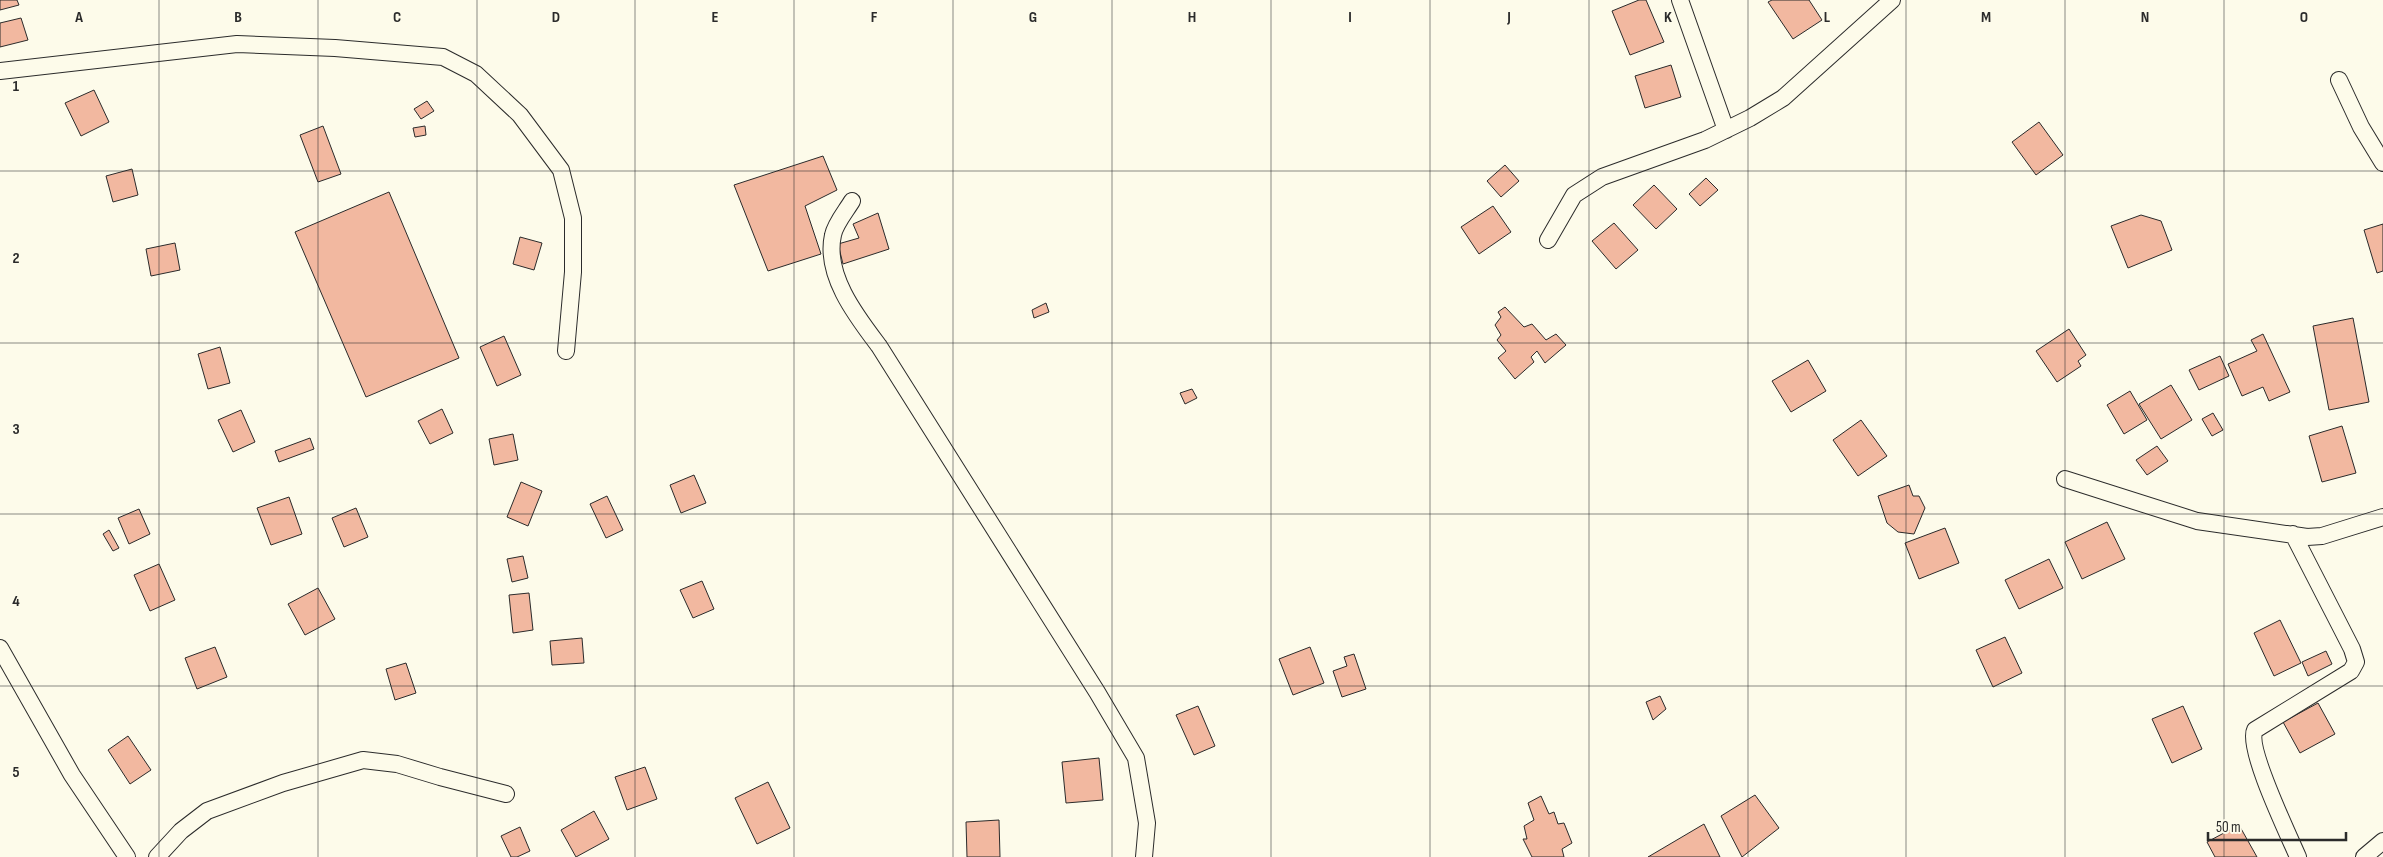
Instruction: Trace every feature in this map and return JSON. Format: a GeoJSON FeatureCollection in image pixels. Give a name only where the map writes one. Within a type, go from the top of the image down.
{"type":"FeatureCollection","features":[{"type":"Feature","properties":{"kind":"street"},"geometry":{"type":"LineString","coordinates":[[1680,0],[1726,130]]}},
{"type":"Feature","properties":{"kind":"street"},"geometry":{"type":"LineString","coordinates":[[1548,240],[1574,195],[1602,177],[1705,140],[1783,98],[1892,0]]}},
{"type":"Feature","properties":{"kind":"street"},"geometry":{"type":"LineString","coordinates":[[0,71],[237,44],[335,48],[443,57],[476,74],[520,115],[560,170],[573,218],[573,272],[566,350]]}},
{"type":"Feature","properties":{"kind":"street"},"geometry":{"type":"LineString","coordinates":[[2339,80],[2361,127],[2383,163]]}},
{"type":"Feature","properties":{"kind":"street"},"geometry":{"type":"LineString","coordinates":[[852,201],[832,234],[833,262],[849,307],[879,346],[1098,692],[1136,758],[1147,823],[1144,857]]}},
{"type":"Feature","properties":{"kind":"street"},"geometry":{"type":"LineString","coordinates":[[2065,479],[2197,520],[2307,537],[2322,536],[2383,517]]}},
{"type":"Feature","properties":{"kind":"street"},"geometry":{"type":"LineString","coordinates":[[2293,534],[2352,649],[2356,662],[2351,671],[2255,730],[2252,735],[2256,756],[2298,857]]}},
{"type":"Feature","properties":{"kind":"street"},"geometry":{"type":"LineString","coordinates":[[0,648],[72,775],[127,857]]}},
{"type":"Feature","properties":{"kind":"street"},"geometry":{"type":"LineString","coordinates":[[157,857],[181,831],[207,811],[270,787],[363,760],[397,764],[506,794]]}},
{"type":"Feature","properties":{"kind":"street"},"geometry":{"type":"LineString","coordinates":[[2364,857],[2383,841]]}},
{"type":"Feature","properties":{"kind":"building"},"geometry":{"type":"Polygon","coordinates":[[[0,0],[17,0],[19,5],[0,10],[0,0]]]}},
{"type":"Feature","properties":{"kind":"building"},"geometry":{"type":"Polygon","coordinates":[[[1639,0],[1646,0],[1664,42],[1630,55],[1612,11],[1639,0]]]}},
{"type":"Feature","properties":{"kind":"building"},"geometry":{"type":"Polygon","coordinates":[[[1772,0],[1809,0],[1822,20],[1793,39],[1768,2],[1772,0]]]}},
{"type":"Feature","properties":{"kind":"building"},"geometry":{"type":"Polygon","coordinates":[[[21,18],[28,40],[0,47],[0,23],[21,18]]]}},
{"type":"Feature","properties":{"kind":"building"},"geometry":{"type":"Polygon","coordinates":[[[1671,65],[1681,97],[1645,108],[1635,76],[1671,65]]]}},
{"type":"Feature","properties":{"kind":"building"},"geometry":{"type":"Polygon","coordinates":[[[94,90],[109,122],[81,136],[65,103],[94,90]]]}},
{"type":"Feature","properties":{"kind":"building"},"geometry":{"type":"Polygon","coordinates":[[[427,101],[434,111],[421,119],[414,109],[427,101]]]}},
{"type":"Feature","properties":{"kind":"building"},"geometry":{"type":"Polygon","coordinates":[[[2039,122],[2063,155],[2036,175],[2012,142],[2039,122]]]}},
{"type":"Feature","properties":{"kind":"building"},"geometry":{"type":"Polygon","coordinates":[[[323,126],[341,174],[318,182],[300,135],[323,126]]]}},
{"type":"Feature","properties":{"kind":"building"},"geometry":{"type":"Polygon","coordinates":[[[425,126],[426,135],[415,137],[413,128],[425,126]]]}},
{"type":"Feature","properties":{"kind":"building"},"geometry":{"type":"Polygon","coordinates":[[[823,156],[837,190],[805,206],[821,254],[768,271],[734,185],[823,156]]]}},
{"type":"Feature","properties":{"kind":"building"},"geometry":{"type":"Polygon","coordinates":[[[1505,165],[1519,181],[1501,197],[1487,181],[1505,165]]]}},
{"type":"Feature","properties":{"kind":"building"},"geometry":{"type":"Polygon","coordinates":[[[132,169],[138,195],[113,202],[106,176],[132,169]]]}},
{"type":"Feature","properties":{"kind":"building"},"geometry":{"type":"Polygon","coordinates":[[[1706,178],[1718,190],[1700,206],[1689,194],[1706,178]]]}},
{"type":"Feature","properties":{"kind":"building"},"geometry":{"type":"Polygon","coordinates":[[[1654,185],[1677,209],[1656,229],[1633,205],[1654,185]]]}},
{"type":"Feature","properties":{"kind":"building"},"geometry":{"type":"Polygon","coordinates":[[[389,192],[459,358],[366,397],[295,232],[389,192]]]}},
{"type":"Feature","properties":{"kind":"building"},"geometry":{"type":"Polygon","coordinates":[[[1493,206],[1511,232],[1479,254],[1461,227],[1493,206]]]}},
{"type":"Feature","properties":{"kind":"building"},"geometry":{"type":"Polygon","coordinates":[[[878,213],[889,249],[843,264],[838,244],[859,238],[853,224],[878,213]]]}},
{"type":"Feature","properties":{"kind":"building"},"geometry":{"type":"Polygon","coordinates":[[[2141,215],[2161,221],[2172,250],[2128,268],[2111,226],[2141,215]]]}},
{"type":"Feature","properties":{"kind":"building"},"geometry":{"type":"Polygon","coordinates":[[[1614,223],[1638,250],[1616,269],[1592,241],[1614,223]]]}},
{"type":"Feature","properties":{"kind":"building"},"geometry":{"type":"Polygon","coordinates":[[[2383,224],[2383,271],[2377,273],[2364,230],[2383,224]]]}},
{"type":"Feature","properties":{"kind":"building"},"geometry":{"type":"Polygon","coordinates":[[[520,237],[542,243],[534,270],[513,264],[520,237]]]}},
{"type":"Feature","properties":{"kind":"building"},"geometry":{"type":"Polygon","coordinates":[[[175,243],[180,270],[151,276],[146,249],[175,243]]]}},
{"type":"Feature","properties":{"kind":"building"},"geometry":{"type":"Polygon","coordinates":[[[1046,303],[1049,312],[1034,318],[1032,310],[1046,303]]]}},
{"type":"Feature","properties":{"kind":"building"},"geometry":{"type":"Polygon","coordinates":[[[1505,307],[1524,327],[1532,324],[1546,340],[1556,334],[1566,345],[1545,363],[1537,351],[1531,357],[1534,362],[1515,379],[1498,358],[1506,351],[1497,340],[1501,335],[1495,325],[1501,317],[1498,312],[1505,307]]]}},
{"type":"Feature","properties":{"kind":"building"},"geometry":{"type":"Polygon","coordinates":[[[2353,318],[2369,402],[2329,410],[2313,326],[2353,318]]]}},
{"type":"Feature","properties":{"kind":"building"},"geometry":{"type":"Polygon","coordinates":[[[2069,329],[2086,355],[2078,361],[2081,366],[2057,382],[2036,351],[2069,329]]]}},
{"type":"Feature","properties":{"kind":"building"},"geometry":{"type":"Polygon","coordinates":[[[2263,334],[2290,392],[2269,401],[2263,387],[2242,396],[2228,364],[2257,351],[2251,340],[2263,334]]]}},
{"type":"Feature","properties":{"kind":"building"},"geometry":{"type":"Polygon","coordinates":[[[504,336],[521,375],[497,386],[480,347],[504,336]]]}},
{"type":"Feature","properties":{"kind":"building"},"geometry":{"type":"Polygon","coordinates":[[[220,347],[230,383],[208,389],[198,354],[220,347]]]}},
{"type":"Feature","properties":{"kind":"building"},"geometry":{"type":"Polygon","coordinates":[[[2220,356],[2229,376],[2199,390],[2189,370],[2220,356]]]}},
{"type":"Feature","properties":{"kind":"building"},"geometry":{"type":"Polygon","coordinates":[[[1808,360],[1826,391],[1791,412],[1772,381],[1808,360]]]}},
{"type":"Feature","properties":{"kind":"building"},"geometry":{"type":"Polygon","coordinates":[[[2171,385],[2192,420],[2161,439],[2139,404],[2171,385]]]}},
{"type":"Feature","properties":{"kind":"building"},"geometry":{"type":"Polygon","coordinates":[[[1192,389],[1197,398],[1185,404],[1180,393],[1192,389]]]}},
{"type":"Feature","properties":{"kind":"building"},"geometry":{"type":"Polygon","coordinates":[[[2130,391],[2147,420],[2124,434],[2107,405],[2130,391]]]}},
{"type":"Feature","properties":{"kind":"building"},"geometry":{"type":"Polygon","coordinates":[[[442,409],[453,433],[430,444],[418,421],[442,409]]]}},
{"type":"Feature","properties":{"kind":"building"},"geometry":{"type":"Polygon","coordinates":[[[241,410],[255,442],[233,452],[218,420],[241,410]]]}},
{"type":"Feature","properties":{"kind":"building"},"geometry":{"type":"Polygon","coordinates":[[[2213,413],[2223,430],[2212,436],[2202,419],[2213,413]]]}},
{"type":"Feature","properties":{"kind":"building"},"geometry":{"type":"Polygon","coordinates":[[[1861,420],[1887,456],[1858,476],[1833,440],[1861,420]]]}},
{"type":"Feature","properties":{"kind":"building"},"geometry":{"type":"Polygon","coordinates":[[[2342,426],[2356,473],[2322,482],[2309,436],[2342,426]]]}},
{"type":"Feature","properties":{"kind":"building"},"geometry":{"type":"Polygon","coordinates":[[[513,434],[518,460],[494,465],[489,439],[513,434]]]}},
{"type":"Feature","properties":{"kind":"building"},"geometry":{"type":"Polygon","coordinates":[[[310,438],[314,449],[279,462],[275,451],[310,438]]]}},
{"type":"Feature","properties":{"kind":"building"},"geometry":{"type":"Polygon","coordinates":[[[2157,446],[2168,461],[2147,475],[2136,460],[2157,446]]]}},
{"type":"Feature","properties":{"kind":"building"},"geometry":{"type":"Polygon","coordinates":[[[694,475],[706,503],[681,513],[670,485],[694,475]]]}},
{"type":"Feature","properties":{"kind":"building"},"geometry":{"type":"Polygon","coordinates":[[[521,482],[542,491],[528,526],[507,517],[521,482]]]}},
{"type":"Feature","properties":{"kind":"building"},"geometry":{"type":"Polygon","coordinates":[[[1909,485],[1913,496],[1919,496],[1925,508],[1914,534],[1898,532],[1887,523],[1878,496],[1909,485]]]}},
{"type":"Feature","properties":{"kind":"building"},"geometry":{"type":"Polygon","coordinates":[[[607,496],[623,530],[606,538],[590,504],[607,496]]]}},
{"type":"Feature","properties":{"kind":"building"},"geometry":{"type":"Polygon","coordinates":[[[289,497],[302,534],[271,545],[257,508],[289,497]]]}},
{"type":"Feature","properties":{"kind":"building"},"geometry":{"type":"Polygon","coordinates":[[[356,508],[368,537],[344,547],[332,518],[356,508]]]}},
{"type":"Feature","properties":{"kind":"building"},"geometry":{"type":"Polygon","coordinates":[[[139,509],[150,534],[129,544],[118,518],[139,509]]]}},
{"type":"Feature","properties":{"kind":"building"},"geometry":{"type":"Polygon","coordinates":[[[2107,522],[2125,559],[2082,579],[2065,542],[2107,522]]]}},
{"type":"Feature","properties":{"kind":"building"},"geometry":{"type":"Polygon","coordinates":[[[1945,528],[1959,563],[1919,579],[1905,543],[1945,528]]]}},
{"type":"Feature","properties":{"kind":"building"},"geometry":{"type":"Polygon","coordinates":[[[109,530],[119,548],[113,551],[103,534],[109,530]]]}},
{"type":"Feature","properties":{"kind":"building"},"geometry":{"type":"Polygon","coordinates":[[[523,556],[528,578],[512,582],[507,559],[523,556]]]}},
{"type":"Feature","properties":{"kind":"building"},"geometry":{"type":"Polygon","coordinates":[[[2049,559],[2063,588],[2019,609],[2005,580],[2049,559]]]}},
{"type":"Feature","properties":{"kind":"building"},"geometry":{"type":"Polygon","coordinates":[[[159,564],[175,600],[150,611],[134,575],[159,564]]]}},
{"type":"Feature","properties":{"kind":"building"},"geometry":{"type":"Polygon","coordinates":[[[702,581],[714,609],[693,618],[680,590],[702,581]]]}},
{"type":"Feature","properties":{"kind":"building"},"geometry":{"type":"Polygon","coordinates":[[[318,588],[335,619],[305,635],[288,604],[318,588]]]}},
{"type":"Feature","properties":{"kind":"building"},"geometry":{"type":"Polygon","coordinates":[[[529,593],[533,630],[513,633],[509,595],[529,593]]]}},
{"type":"Feature","properties":{"kind":"building"},"geometry":{"type":"Polygon","coordinates":[[[2280,620],[2301,663],[2274,676],[2254,633],[2280,620]]]}},
{"type":"Feature","properties":{"kind":"building"},"geometry":{"type":"Polygon","coordinates":[[[2005,637],[2022,673],[1993,687],[1976,650],[2005,637]]]}},
{"type":"Feature","properties":{"kind":"building"},"geometry":{"type":"Polygon","coordinates":[[[582,638],[584,663],[552,665],[550,641],[582,638]]]}},
{"type":"Feature","properties":{"kind":"building"},"geometry":{"type":"Polygon","coordinates":[[[215,647],[227,677],[197,689],[185,658],[215,647]]]}},
{"type":"Feature","properties":{"kind":"building"},"geometry":{"type":"Polygon","coordinates":[[[1310,647],[1324,683],[1293,695],[1279,659],[1310,647]]]}},
{"type":"Feature","properties":{"kind":"building"},"geometry":{"type":"Polygon","coordinates":[[[2326,651],[2332,664],[2308,676],[2302,662],[2326,651]]]}},
{"type":"Feature","properties":{"kind":"building"},"geometry":{"type":"Polygon","coordinates":[[[1354,654],[1366,689],[1342,697],[1333,671],[1347,666],[1344,657],[1354,654]]]}},
{"type":"Feature","properties":{"kind":"building"},"geometry":{"type":"Polygon","coordinates":[[[406,663],[416,693],[395,700],[386,669],[406,663]]]}},
{"type":"Feature","properties":{"kind":"building"},"geometry":{"type":"Polygon","coordinates":[[[1660,696],[1666,709],[1653,720],[1646,702],[1660,696]]]}},
{"type":"Feature","properties":{"kind":"building"},"geometry":{"type":"Polygon","coordinates":[[[2318,703],[2335,734],[2300,753],[2283,722],[2318,703]]]}},
{"type":"Feature","properties":{"kind":"building"},"geometry":{"type":"Polygon","coordinates":[[[1198,706],[1215,746],[1194,755],[1176,715],[1198,706]]]}},
{"type":"Feature","properties":{"kind":"building"},"geometry":{"type":"Polygon","coordinates":[[[2183,706],[2202,749],[2172,763],[2152,719],[2183,706]]]}},
{"type":"Feature","properties":{"kind":"building"},"geometry":{"type":"Polygon","coordinates":[[[128,736],[151,770],[130,784],[108,750],[128,736]]]}},
{"type":"Feature","properties":{"kind":"building"},"geometry":{"type":"Polygon","coordinates":[[[1099,758],[1103,800],[1066,803],[1062,762],[1099,758]]]}},
{"type":"Feature","properties":{"kind":"building"},"geometry":{"type":"Polygon","coordinates":[[[645,767],[657,799],[627,810],[615,777],[645,767]]]}},
{"type":"Feature","properties":{"kind":"building"},"geometry":{"type":"Polygon","coordinates":[[[768,782],[790,828],[757,844],[735,798],[768,782]]]}},
{"type":"Feature","properties":{"kind":"building"},"geometry":{"type":"Polygon","coordinates":[[[1755,795],[1779,828],[1742,857],[1721,816],[1755,795]]]}},
{"type":"Feature","properties":{"kind":"building"},"geometry":{"type":"Polygon","coordinates":[[[1541,796],[1549,814],[1554,812],[1558,824],[1564,823],[1572,843],[1562,849],[1564,857],[1532,857],[1523,839],[1527,839],[1524,826],[1534,820],[1528,803],[1541,796]]]}},
{"type":"Feature","properties":{"kind":"building"},"geometry":{"type":"Polygon","coordinates":[[[594,811],[609,839],[576,857],[561,830],[594,811]]]}},
{"type":"Feature","properties":{"kind":"building"},"geometry":{"type":"Polygon","coordinates":[[[999,820],[1000,857],[967,857],[966,822],[999,820]]]}},
{"type":"Feature","properties":{"kind":"building"},"geometry":{"type":"Polygon","coordinates":[[[1704,824],[1720,857],[1648,857],[1704,824]]]}},
{"type":"Feature","properties":{"kind":"building"},"geometry":{"type":"Polygon","coordinates":[[[2239,825],[2257,857],[2215,857],[2207,842],[2239,825]]]}},
{"type":"Feature","properties":{"kind":"building"},"geometry":{"type":"Polygon","coordinates":[[[520,827],[530,851],[517,857],[511,857],[501,836],[520,827]]]}}]}
